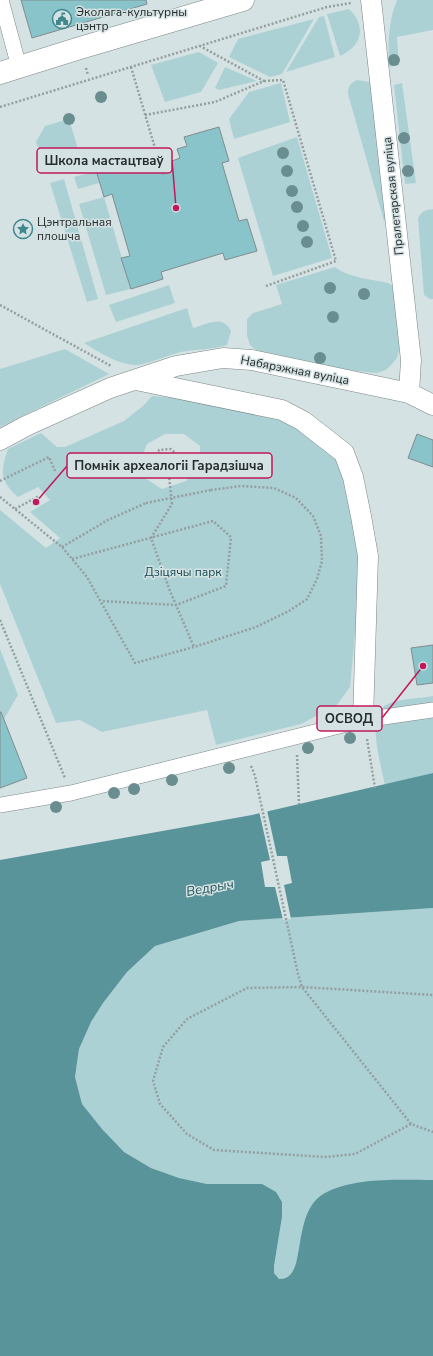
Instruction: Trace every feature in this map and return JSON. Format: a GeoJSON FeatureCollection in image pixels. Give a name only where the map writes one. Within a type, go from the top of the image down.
{"type":"FeatureCollection","features":[{"type":"Feature","properties":{"kind":"street"},"geometry":{"type":"LineString","coordinates":[[1,0],[10,70],[243,0]]}},
{"type":"Feature","properties":{"kind":"street","name":"Пралетарская вуліца"},"geometry":{"type":"LineString","coordinates":[[363,1],[411,360],[409,393]]}},
{"type":"Feature","properties":{"kind":"street","name":"Набярэжная вуліца"},"geometry":{"type":"LineString","coordinates":[[0,440],[26,426],[110,388],[176,366],[223,358],[252,360],[409,393],[433,405]]}},
{"type":"Feature","properties":{"kind":"street"},"geometry":{"type":"LineString","coordinates":[[136,380],[282,410],[303,421],[344,453],[353,477],[368,556],[363,720]]}},
{"type":"Feature","properties":{"kind":"street"},"geometry":{"type":"LineString","coordinates":[[0,805],[71,793],[363,720],[433,710]]}},
{"type":"Feature","properties":{"kind":"path"},"geometry":{"type":"LineString","coordinates":[[0,107],[327,7],[363,1]]}},
{"type":"Feature","properties":{"kind":"path"},"geometry":{"type":"LineString","coordinates":[[200,46],[264,81]]}},
{"type":"Feature","properties":{"kind":"path"},"geometry":{"type":"LineString","coordinates":[[131,67],[163,175]]}},
{"type":"Feature","properties":{"kind":"path"},"geometry":{"type":"LineString","coordinates":[[145,115],[215,102],[264,81],[282,80],[336,261],[266,286]]}},
{"type":"Feature","properties":{"kind":"path"},"geometry":{"type":"LineString","coordinates":[[0,305],[136,380]]}},
{"type":"Feature","properties":{"kind":"path"},"geometry":{"type":"LineString","coordinates":[[151,538],[172,504],[169,476],[155,465],[159,450],[171,449],[185,462],[169,476]]}},
{"type":"Feature","properties":{"kind":"path"},"geometry":{"type":"LineString","coordinates":[[0,481],[49,457],[55,471]]}},
{"type":"Feature","properties":{"kind":"path"},"geometry":{"type":"LineString","coordinates":[[0,497],[62,547],[87,577],[135,663],[194,647],[256,627],[295,607],[307,599],[317,579],[322,561],[321,536],[313,516],[296,498],[274,488],[241,486],[211,490],[146,503],[108,520],[62,547]]}},
{"type":"Feature","properties":{"kind":"path"},"geometry":{"type":"LineString","coordinates":[[15,509],[39,496]]}},
{"type":"Feature","properties":{"kind":"path"},"geometry":{"type":"LineString","coordinates":[[72,560],[213,521],[231,537],[226,586],[176,605],[101,601]]}},
{"type":"Feature","properties":{"kind":"path"},"geometry":{"type":"LineString","coordinates":[[151,538],[176,605],[194,647]]}},
{"type":"Feature","properties":{"kind":"path"},"geometry":{"type":"LineString","coordinates":[[0,620],[71,793]]}},
{"type":"Feature","properties":{"kind":"path"},"geometry":{"type":"LineString","coordinates":[[363,720],[375,788]]}},
{"type":"Feature","properties":{"kind":"path"},"geometry":{"type":"LineString","coordinates":[[296,736],[299,804]]}},
{"type":"Feature","properties":{"kind":"path"},"geometry":{"type":"LineString","coordinates":[[255,776],[302,987],[412,1124],[433,1132]]}},
{"type":"Feature","properties":{"kind":"path"},"geometry":{"type":"LineString","coordinates":[[412,1124],[355,1154],[325,1157],[214,1150],[187,1134],[160,1104],[153,1081],[163,1047],[187,1019],[247,988],[302,987],[433,995]]}},
{"type":"Feature","properties":{"kind":"green space"},"geometry":{"type":"Polygon","coordinates":[[[397,0],[433,0],[433,30],[397,37],[399,65],[389,67],[389,33],[397,0]]]}},
{"type":"Feature","properties":{"kind":"green space"},"geometry":{"type":"Polygon","coordinates":[[[349,9],[355,15],[358,22],[360,35],[353,47],[340,56],[327,14],[349,9]]]}},
{"type":"Feature","properties":{"kind":"green space"},"geometry":{"type":"Polygon","coordinates":[[[324,16],[335,57],[286,72],[319,17],[324,16]]]}},
{"type":"Feature","properties":{"kind":"green space"},"geometry":{"type":"Polygon","coordinates":[[[314,19],[282,74],[270,77],[229,57],[238,39],[314,19]]]}},
{"type":"Feature","properties":{"kind":"green space"},"geometry":{"type":"Polygon","coordinates":[[[199,52],[218,63],[201,92],[165,102],[151,65],[199,52]]]}},
{"type":"Feature","properties":{"kind":"green space"},"geometry":{"type":"Polygon","coordinates":[[[225,67],[257,81],[219,90],[215,88],[225,67]]]}},
{"type":"Feature","properties":{"kind":"green space"},"geometry":{"type":"Polygon","coordinates":[[[357,80],[369,82],[374,87],[387,220],[384,221],[348,94],[348,89],[353,82],[357,80]]]}},
{"type":"Feature","properties":{"kind":"green space"},"geometry":{"type":"Polygon","coordinates":[[[281,83],[290,122],[234,139],[229,119],[249,92],[281,83]]]}},
{"type":"Feature","properties":{"kind":"green space"},"geometry":{"type":"Polygon","coordinates":[[[402,83],[416,183],[405,184],[394,85],[402,83]]]}},
{"type":"Feature","properties":{"kind":"green space"},"geometry":{"type":"Polygon","coordinates":[[[69,119],[82,162],[48,173],[36,142],[45,126],[69,119]]]}},
{"type":"Feature","properties":{"kind":"green space"},"geometry":{"type":"Polygon","coordinates":[[[297,137],[332,258],[273,276],[238,158],[297,137]]]}},
{"type":"Feature","properties":{"kind":"green space"},"geometry":{"type":"Polygon","coordinates":[[[96,171],[99,183],[78,189],[74,177],[96,171]]]}},
{"type":"Feature","properties":{"kind":"green space"},"geometry":{"type":"Polygon","coordinates":[[[64,179],[98,299],[87,302],[50,183],[64,179]]]}},
{"type":"Feature","properties":{"kind":"green space"},"geometry":{"type":"Polygon","coordinates":[[[104,197],[131,289],[106,295],[79,204],[104,197]]]}},
{"type":"Feature","properties":{"kind":"green space"},"geometry":{"type":"Polygon","coordinates":[[[433,209],[433,299],[430,299],[424,295],[418,218],[424,211],[433,209]]]}},
{"type":"Feature","properties":{"kind":"green space"},"geometry":{"type":"Polygon","coordinates":[[[335,267],[353,276],[388,283],[394,286],[400,346],[397,358],[386,370],[377,373],[325,368],[300,360],[256,350],[250,345],[247,336],[247,319],[253,313],[282,304],[276,285],[335,267]]]}},
{"type":"Feature","properties":{"kind":"green space"},"geometry":{"type":"Polygon","coordinates":[[[169,285],[175,303],[116,322],[109,305],[169,285]]]}},
{"type":"Feature","properties":{"kind":"green space"},"geometry":{"type":"Polygon","coordinates":[[[187,308],[193,328],[214,322],[224,323],[228,326],[231,331],[227,345],[216,348],[181,352],[148,363],[136,365],[112,359],[84,343],[187,308]]]}},
{"type":"Feature","properties":{"kind":"green space"},"geometry":{"type":"Polygon","coordinates":[[[65,349],[109,374],[0,427],[0,369],[65,349]]]}},
{"type":"Feature","properties":{"kind":"green space","name":"Дзіцячы парк"},"geometry":{"type":"Polygon","coordinates":[[[152,396],[185,399],[270,412],[302,427],[340,456],[362,559],[350,687],[337,705],[301,724],[216,745],[207,710],[102,732],[80,720],[56,723],[0,584],[0,510],[46,548],[60,538],[30,512],[50,500],[38,487],[18,497],[8,486],[3,476],[5,457],[8,449],[41,433],[57,447],[65,447],[124,421],[143,406],[152,396]],[[165,434],[147,444],[139,465],[145,478],[162,489],[186,481],[200,463],[200,446],[184,434],[165,434]]]}},
{"type":"Feature","properties":{"kind":"green space"},"geometry":{"type":"Polygon","coordinates":[[[0,649],[18,695],[4,719],[0,721],[0,649]]]}},
{"type":"Feature","properties":{"kind":"green space"},"geometry":{"type":"Polygon","coordinates":[[[433,696],[433,773],[385,785],[376,740],[376,722],[379,711],[390,703],[433,696]]]}},
{"type":"Feature","properties":{"kind":"green space"},"geometry":{"type":"Polygon","coordinates":[[[433,908],[433,1180],[400,1180],[306,1217],[296,1264],[291,1275],[288,1277],[279,1279],[274,1273],[282,1217],[262,1184],[207,1184],[179,1178],[151,1168],[124,1152],[102,1130],[82,1104],[75,1077],[79,1049],[91,1022],[103,1003],[127,972],[155,946],[239,921],[433,908]]]}},
{"type":"Feature","properties":{"kind":"water","name":"Ведрыч"},"geometry":{"type":"Polygon","coordinates":[[[433,773],[433,908],[239,921],[155,946],[127,972],[103,1003],[91,1022],[79,1049],[75,1077],[82,1104],[102,1129],[124,1152],[151,1168],[179,1178],[207,1184],[262,1184],[276,1192],[282,1202],[282,1217],[274,1266],[274,1273],[279,1279],[288,1277],[293,1272],[304,1223],[307,1214],[317,1198],[325,1193],[350,1184],[378,1180],[433,1180],[433,1356],[0,1356],[0,860],[252,815],[433,773]]]}},
{"type":"Feature","properties":{"kind":"pier"},"geometry":{"type":"Polygon","coordinates":[[[267,810],[277,856],[287,856],[292,883],[284,885],[291,919],[283,920],[275,887],[265,887],[261,862],[270,860],[259,811],[267,810]]]}},
{"type":"Feature","properties":{"kind":"building","name":"Эколага-культурны цэнтр"},"geometry":{"type":"Polygon","coordinates":[[[21,0],[146,0],[147,4],[32,38],[21,0]]]}},
{"type":"Feature","properties":{"kind":"building"},"geometry":{"type":"Polygon","coordinates":[[[219,127],[229,161],[222,163],[239,221],[247,219],[257,251],[225,260],[223,253],[161,272],[163,279],[131,289],[121,258],[130,256],[112,194],[104,197],[94,164],[126,154],[129,164],[137,162],[139,170],[164,164],[180,158],[177,149],[187,146],[184,137],[219,127]]]}},
{"type":"Feature","properties":{"kind":"building"},"geometry":{"type":"Polygon","coordinates":[[[417,434],[433,440],[433,467],[408,458],[417,434]]]}},
{"type":"Feature","properties":{"kind":"building"},"geometry":{"type":"Polygon","coordinates":[[[433,645],[433,683],[417,685],[411,648],[433,645]]]}},
{"type":"Feature","properties":{"kind":"building"},"geometry":{"type":"Polygon","coordinates":[[[0,712],[27,778],[0,788],[0,712]]]}},
{"type":"Feature","properties":{"kind":"place","name":"Эколага-культурны цэнтр"},"geometry":{"type":"Point","coordinates":[62,19]}},
{"type":"Feature","properties":{"kind":"place","name":"Школа мастацтваў"},"geometry":{"type":"Point","coordinates":[176,208]}},
{"type":"Feature","properties":{"kind":"place","name":"Цэнтральная плошча"},"geometry":{"type":"Point","coordinates":[23,229]}},
{"type":"Feature","properties":{"kind":"place","name":"Помнік археалогіі Гарадзішча"},"geometry":{"type":"Point","coordinates":[36,502]}},
{"type":"Feature","properties":{"kind":"place","name":"ОСВОД"},"geometry":{"type":"Point","coordinates":[423,666]}}]}
